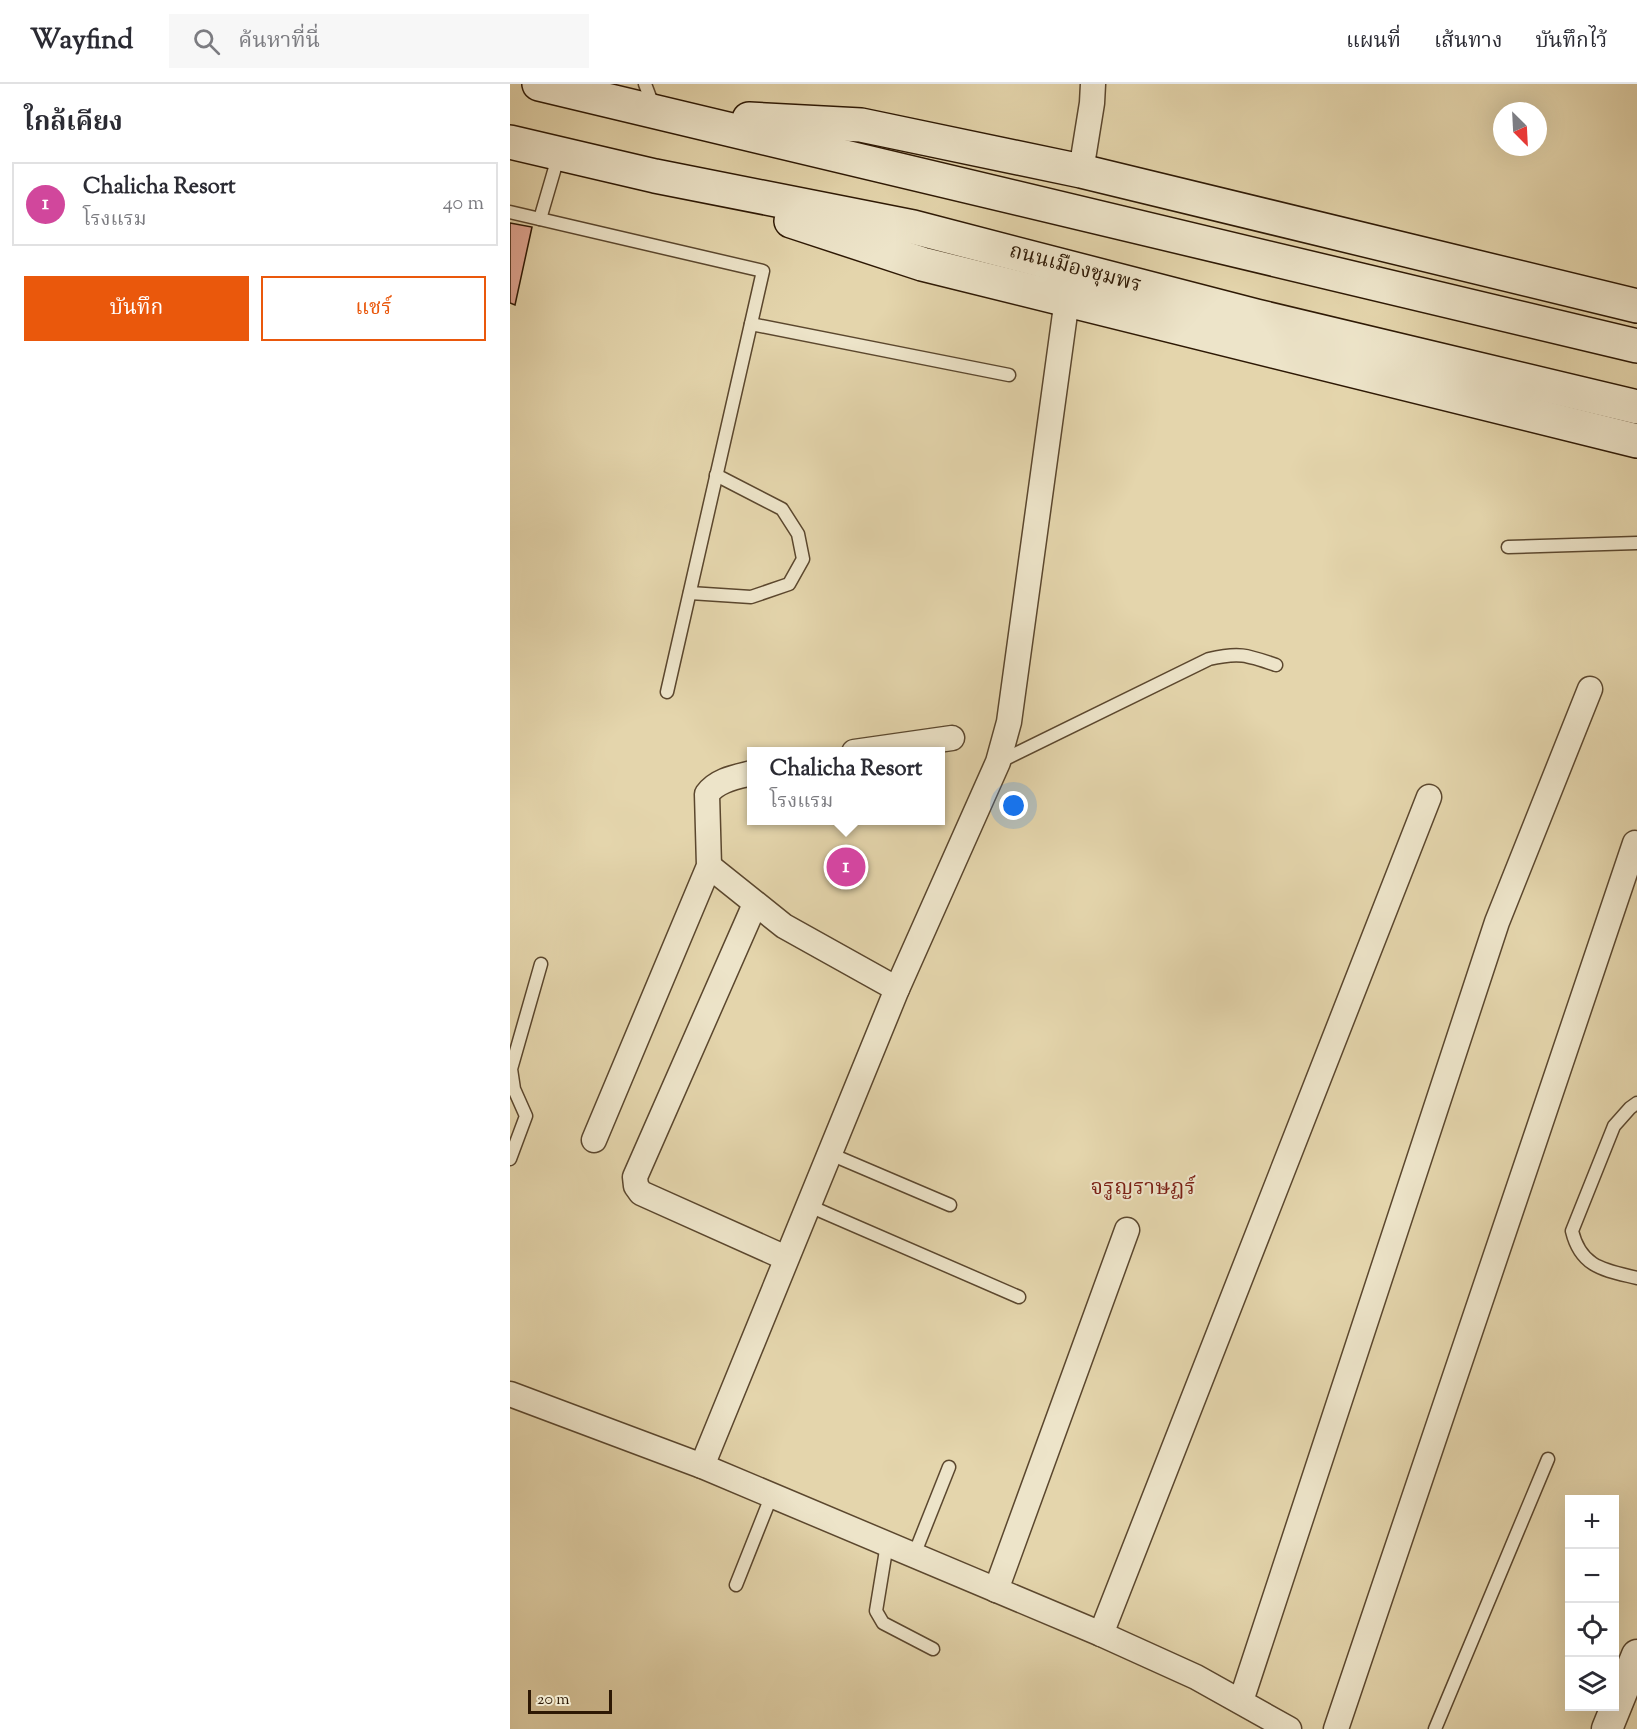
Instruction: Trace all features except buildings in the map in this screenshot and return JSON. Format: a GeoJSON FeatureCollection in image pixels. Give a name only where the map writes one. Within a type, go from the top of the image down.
{"type":"FeatureCollection","features":[{"type":"Feature","properties":{"kind":"main road"},"geometry":{"type":"LineString","coordinates":[[539,84],[595,90],[656,104],[1273,259],[1637,346]]}},
{"type":"Feature","properties":{"kind":"main road"},"geometry":{"type":"LineString","coordinates":[[656,104],[861,125],[1081,171],[1637,306]]}},
{"type":"Feature","properties":{"kind":"main road","name":"ถนนเมืองชุมพร"},"geometry":{"type":"LineString","coordinates":[[510,142],[655,176],[913,227],[1256,316],[1637,407]]}},
{"type":"Feature","properties":{"kind":"main road"},"geometry":{"type":"LineString","coordinates":[[655,176],[922,264],[1637,441]]}},
{"type":"Feature","properties":{"kind":"street"},"geometry":{"type":"LineString","coordinates":[[1081,171],[1093,84]]}},
{"type":"Feature","properties":{"kind":"street"},"geometry":{"type":"LineString","coordinates":[[702,1466],[828,1153],[897,989],[998,762],[1009,722],[1067,299]]}},
{"type":"Feature","properties":{"kind":"street"},"geometry":{"type":"LineString","coordinates":[[1241,1701],[1497,922],[1590,688]]}},
{"type":"Feature","properties":{"kind":"street"},"geometry":{"type":"LineString","coordinates":[[889,747],[952,738]]}},
{"type":"Feature","properties":{"kind":"street"},"geometry":{"type":"LineString","coordinates":[[594,1140],[709,866],[707,794],[712,787],[721,782],[747,775]]}},
{"type":"Feature","properties":{"kind":"street"},"geometry":{"type":"LineString","coordinates":[[1101,1634],[1429,797]]}},
{"type":"Feature","properties":{"kind":"street"},"geometry":{"type":"LineString","coordinates":[[1336,1729],[1635,843]]}},
{"type":"Feature","properties":{"kind":"street"},"geometry":{"type":"LineString","coordinates":[[709,866],[784,926],[897,989]]}},
{"type":"Feature","properties":{"kind":"street"},"geometry":{"type":"LineString","coordinates":[[755,904],[635,1177],[636,1186],[641,1193],[786,1258]]}},
{"type":"Feature","properties":{"kind":"street"},"geometry":{"type":"LineString","coordinates":[[996,1590],[1127,1230]]}},
{"type":"Feature","properties":{"kind":"street"},"geometry":{"type":"LineString","coordinates":[[510,1394],[702,1466],[1101,1634],[1196,1677],[1289,1729]]}},
{"type":"Feature","properties":{"kind":"street"},"geometry":{"type":"LineString","coordinates":[[1607,1729],[1637,1655]]}},
{"type":"Feature","properties":{"kind":"lane"},"geometry":{"type":"LineString","coordinates":[[540,219],[559,154]]}},
{"type":"Feature","properties":{"kind":"lane"},"geometry":{"type":"LineString","coordinates":[[510,212],[763,271],[667,692]]}},
{"type":"Feature","properties":{"kind":"lane"},"geometry":{"type":"LineString","coordinates":[[751,324],[1009,375]]}},
{"type":"Feature","properties":{"kind":"lane"},"geometry":{"type":"LineString","coordinates":[[690,593],[751,597],[789,584],[803,559],[798,534],[782,509],[716,475]]}},
{"type":"Feature","properties":{"kind":"lane"},"geometry":{"type":"LineString","coordinates":[[1508,547],[1637,543]]}},
{"type":"Feature","properties":{"kind":"lane"},"geometry":{"type":"LineString","coordinates":[[998,762],[1209,659],[1231,653],[1276,665]]}},
{"type":"Feature","properties":{"kind":"lane"},"geometry":{"type":"LineString","coordinates":[[510,1159],[526,1116],[514,1089],[511,1069],[541,964]]}},
{"type":"Feature","properties":{"kind":"lane"},"geometry":{"type":"LineString","coordinates":[[1637,1103],[1629,1108],[1614,1126],[1572,1231],[1576,1246],[1586,1259],[1602,1269],[1637,1278]]}},
{"type":"Feature","properties":{"kind":"lane"},"geometry":{"type":"LineString","coordinates":[[828,1153],[950,1205]]}},
{"type":"Feature","properties":{"kind":"lane"},"geometry":{"type":"LineString","coordinates":[[807,1205],[1019,1297]]}},
{"type":"Feature","properties":{"kind":"lane"},"geometry":{"type":"LineString","coordinates":[[1435,1729],[1548,1459]]}},
{"type":"Feature","properties":{"kind":"lane"},"geometry":{"type":"LineString","coordinates":[[914,1555],[950,1467]]}},
{"type":"Feature","properties":{"kind":"lane"},"geometry":{"type":"LineString","coordinates":[[736,1586],[771,1497]]}},
{"type":"Feature","properties":{"kind":"lane"},"geometry":{"type":"LineString","coordinates":[[887,1544],[876,1611],[883,1623],[933,1649]]}},
{"type":"Feature","properties":{"kind":"place","name":"Chalicha Resort"},"geometry":{"type":"Point","coordinates":[846,867]}},
{"type":"Feature","properties":{"kind":"district","name":"จรูญราษฎร์"},"geometry":{"type":"Point","coordinates":[1143,1189]}}]}
